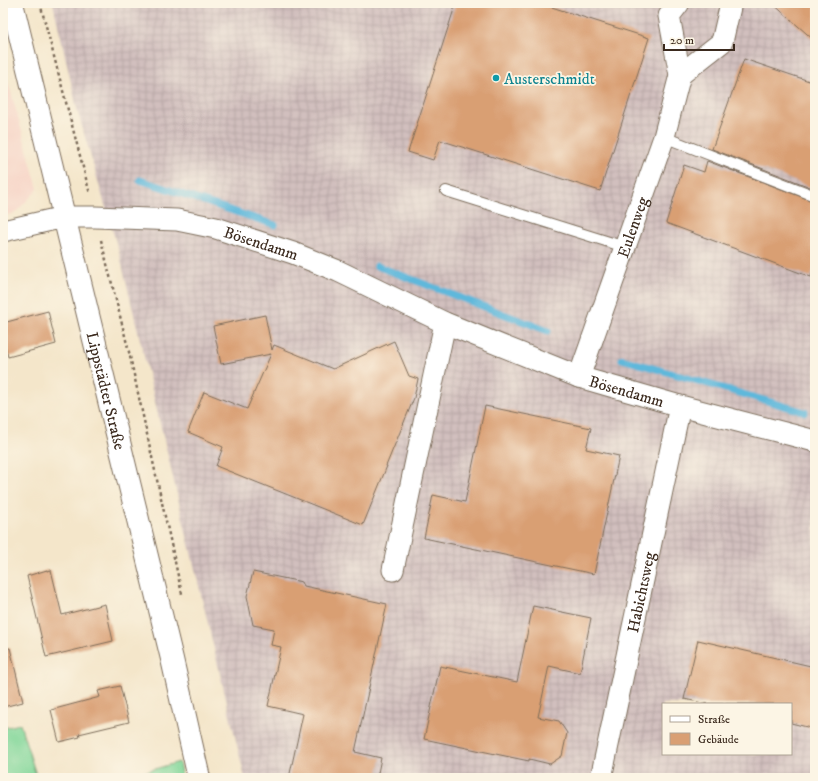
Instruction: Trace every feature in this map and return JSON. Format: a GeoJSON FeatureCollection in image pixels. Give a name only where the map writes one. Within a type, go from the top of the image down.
{"type":"FeatureCollection","features":[{"type":"Feature","properties":{"kind":"main road","name":"Lippstädter Straße"},"geometry":{"type":"LineString","coordinates":[[12,3],[200,778]]}},
{"type":"Feature","properties":{"kind":"street","name":"Eulenweg"},"geometry":{"type":"LineString","coordinates":[[579,377],[664,137],[680,75],[669,16],[679,3]]}},
{"type":"Feature","properties":{"kind":"street"},"geometry":{"type":"LineString","coordinates":[[680,75],[722,42],[731,3]]}},
{"type":"Feature","properties":{"kind":"street","name":"Bösendamm"},"geometry":{"type":"LineString","coordinates":[[3,231],[64,217],[178,220],[216,228],[293,252],[338,271],[445,323],[579,377],[680,406],[815,441]]}},
{"type":"Feature","properties":{"kind":"street"},"geometry":{"type":"LineString","coordinates":[[393,570],[445,323]]}},
{"type":"Feature","properties":{"kind":"street","name":"Habichtsweg"},"geometry":{"type":"LineString","coordinates":[[601,778],[680,406]]}},
{"type":"Feature","properties":{"kind":"lane"},"geometry":{"type":"LineString","coordinates":[[664,137],[815,196]]}},
{"type":"Feature","properties":{"kind":"lane"},"geometry":{"type":"LineString","coordinates":[[446,191],[625,247]]}},
{"type":"Feature","properties":{"kind":"path"},"geometry":{"type":"LineString","coordinates":[[40,3],[129,352],[183,598]]}},
{"type":"Feature","properties":{"kind":"shaded area"},"geometry":{"type":"Polygon","coordinates":[[[53,3],[815,3],[815,778],[245,778],[120,256],[78,113],[53,3]]]}},
{"type":"Feature","properties":{"kind":"shaded area"},"geometry":{"type":"Polygon","coordinates":[[[3,64],[38,189],[15,213],[3,216],[3,64]]]}},
{"type":"Feature","properties":{"kind":"green space"},"geometry":{"type":"Polygon","coordinates":[[[20,724],[37,778],[3,778],[3,728],[20,724]]]}},
{"type":"Feature","properties":{"kind":"green space"},"geometry":{"type":"Polygon","coordinates":[[[179,762],[182,778],[123,778],[179,762]]]}},
{"type":"Feature","properties":{"kind":"building","name":"Austerschmidt"},"geometry":{"type":"Polygon","coordinates":[[[456,3],[539,3],[649,38],[600,191],[440,140],[433,160],[408,152],[456,3]]]}},
{"type":"Feature","properties":{"kind":"building"},"geometry":{"type":"Polygon","coordinates":[[[772,3],[815,3],[815,41],[772,3]]]}},
{"type":"Feature","properties":{"kind":"building"},"geometry":{"type":"Polygon","coordinates":[[[744,59],[815,83],[815,189],[712,149],[744,59]]]}},
{"type":"Feature","properties":{"kind":"building"},"geometry":{"type":"Polygon","coordinates":[[[707,161],[815,202],[815,265],[811,277],[666,223],[684,165],[704,172],[707,161]]]}},
{"type":"Feature","properties":{"kind":"building"},"geometry":{"type":"Polygon","coordinates":[[[48,311],[56,344],[8,357],[3,337],[3,323],[48,311]]]}},
{"type":"Feature","properties":{"kind":"building"},"geometry":{"type":"Polygon","coordinates":[[[265,315],[272,350],[274,345],[333,369],[394,341],[409,376],[418,379],[414,398],[363,525],[216,466],[223,447],[188,432],[204,392],[247,409],[271,354],[221,364],[213,326],[265,315]]]}},
{"type":"Feature","properties":{"kind":"building"},"geometry":{"type":"Polygon","coordinates":[[[485,406],[591,428],[586,449],[619,456],[594,574],[424,538],[433,495],[465,502],[485,406]]]}},
{"type":"Feature","properties":{"kind":"building"},"geometry":{"type":"Polygon","coordinates":[[[51,570],[62,615],[105,604],[113,641],[46,657],[27,576],[51,570]]]}},
{"type":"Feature","properties":{"kind":"building"},"geometry":{"type":"Polygon","coordinates":[[[253,572],[302,582],[304,586],[387,604],[355,752],[381,758],[377,778],[289,778],[303,714],[268,706],[281,647],[271,645],[274,629],[253,625],[247,596],[253,572]]]}},
{"type":"Feature","properties":{"kind":"building"},"geometry":{"type":"Polygon","coordinates":[[[533,606],[591,618],[580,673],[549,666],[538,717],[559,721],[567,733],[562,756],[550,764],[424,739],[440,666],[517,682],[533,606]]]}},
{"type":"Feature","properties":{"kind":"building"},"geometry":{"type":"Polygon","coordinates":[[[698,640],[815,667],[815,729],[792,723],[792,703],[703,703],[684,699],[698,640]]]}},
{"type":"Feature","properties":{"kind":"building"},"geometry":{"type":"Polygon","coordinates":[[[10,648],[23,702],[3,707],[3,649],[10,648]]]}},
{"type":"Feature","properties":{"kind":"building"},"geometry":{"type":"Polygon","coordinates":[[[120,686],[129,722],[79,734],[80,737],[59,742],[51,710],[100,697],[98,691],[120,686]]]}},
{"type":"Feature","properties":{"kind":"waterway"},"geometry":{"type":"LineString","coordinates":[[140,180],[275,225]]}},
{"type":"Feature","properties":{"kind":"waterway"},"geometry":{"type":"LineString","coordinates":[[377,266],[548,331]]}},
{"type":"Feature","properties":{"kind":"waterway"},"geometry":{"type":"LineString","coordinates":[[622,359],[805,412]]}},
{"type":"Feature","properties":{"kind":"place","name":"Austerschmidt"},"geometry":{"type":"Point","coordinates":[496,78]}}]}
